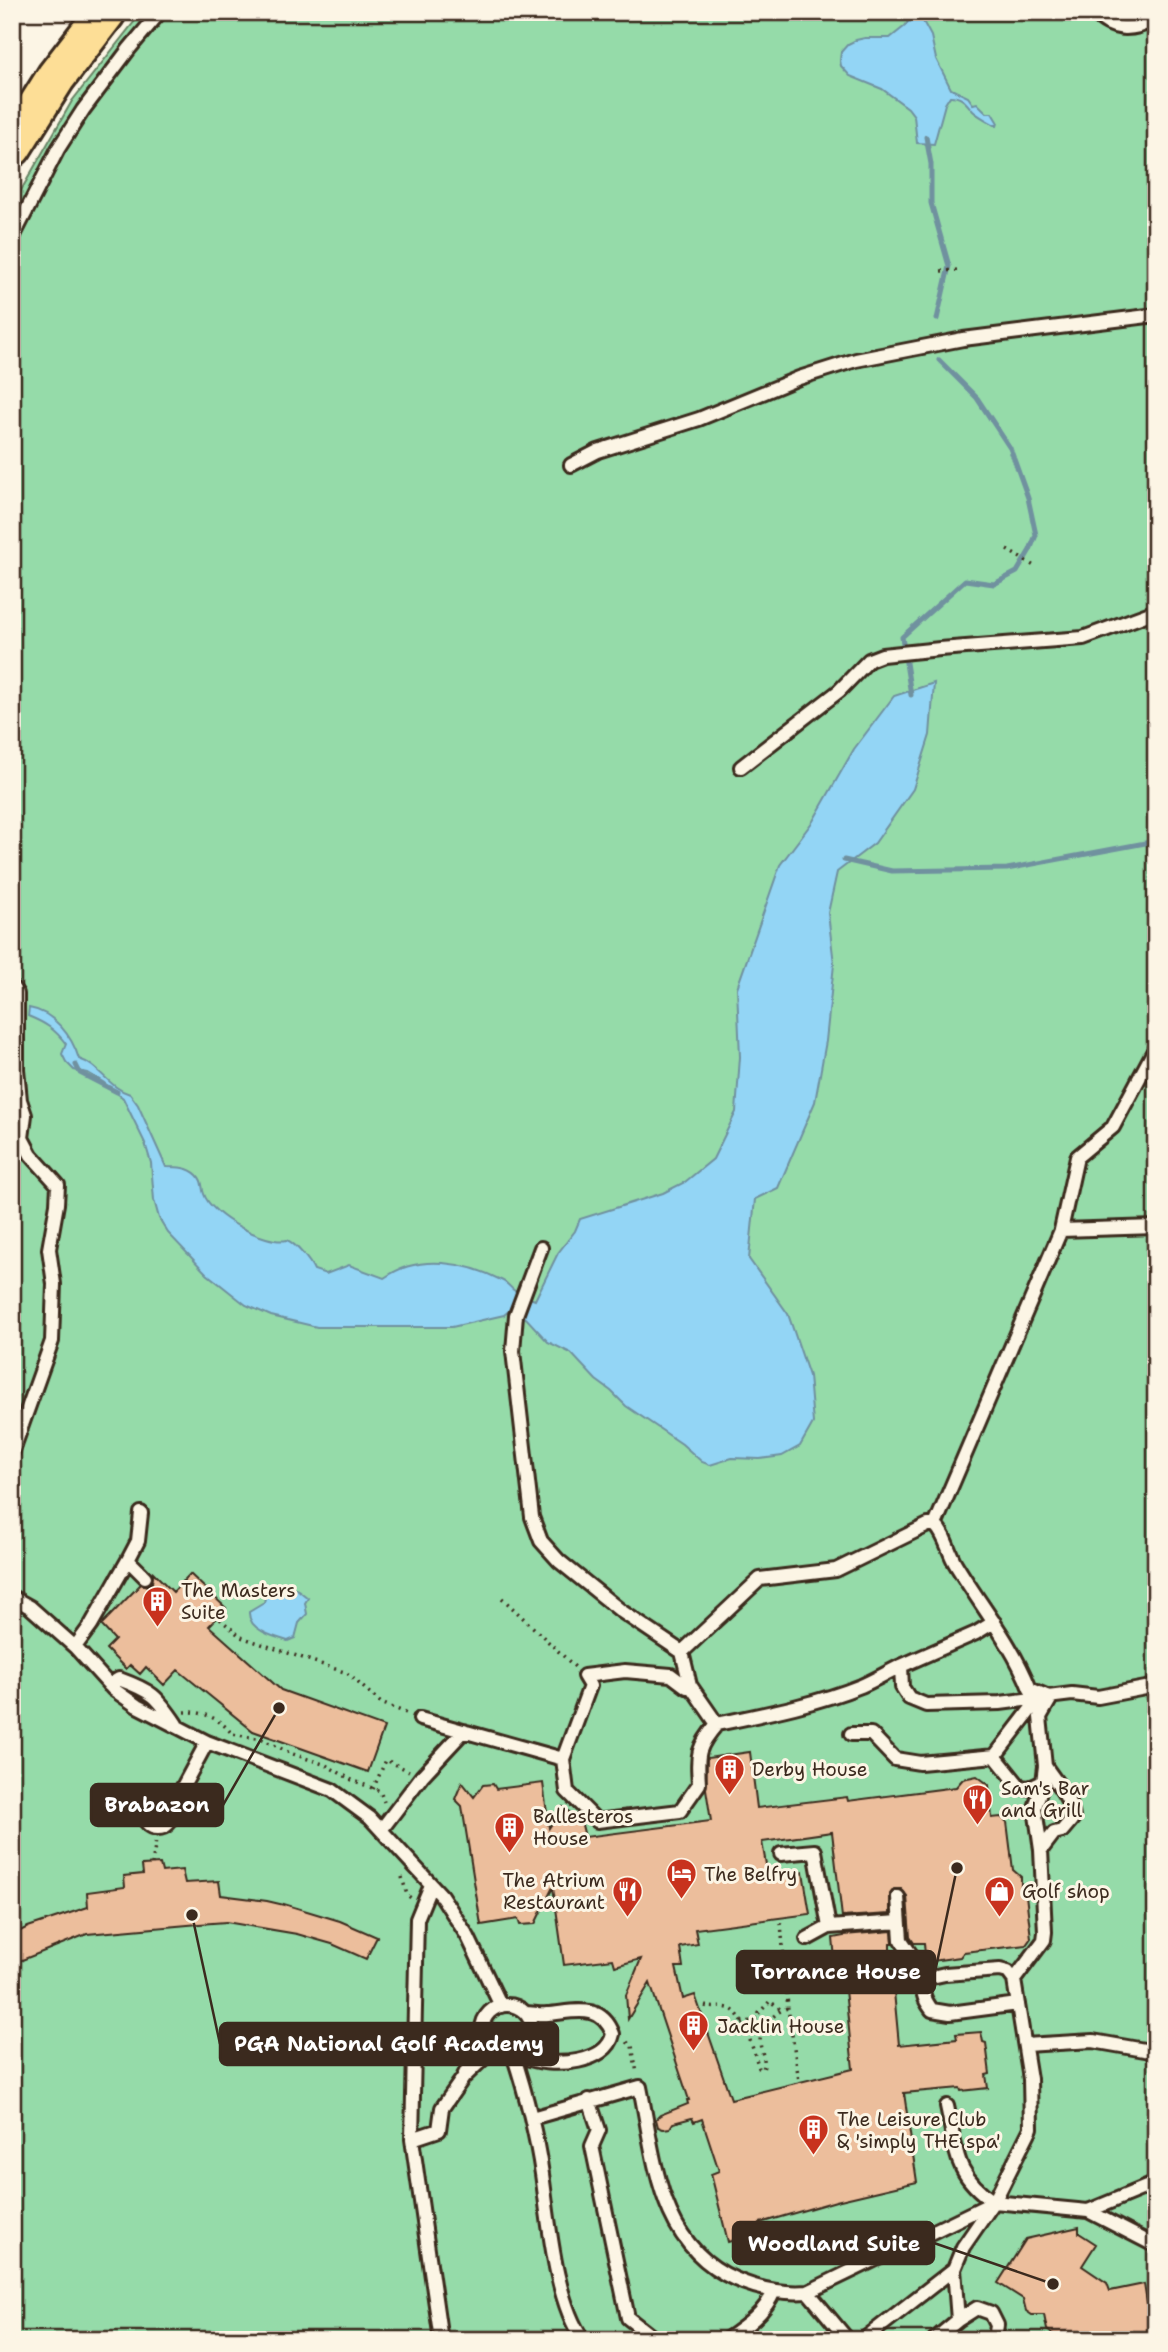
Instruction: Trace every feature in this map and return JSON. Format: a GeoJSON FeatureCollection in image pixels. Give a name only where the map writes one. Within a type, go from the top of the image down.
{"type":"FeatureCollection","features":[{"type":"Feature","properties":{"kind":"highway"},"geometry":{"type":"LineString","coordinates":[[12,146],[56,77],[106,12]]}},
{"type":"Feature","properties":{"kind":"lane"},"geometry":{"type":"LineString","coordinates":[[12,239],[58,149],[83,110],[160,12]]}},
{"type":"Feature","properties":{"kind":"lane"},"geometry":{"type":"LineString","coordinates":[[1093,12],[1105,24],[1118,27],[1136,27],[1156,19]]}},
{"type":"Feature","properties":{"kind":"lane"},"geometry":{"type":"LineString","coordinates":[[572,464],[598,451],[699,419],[799,377],[856,360],[963,339],[1156,315]]}},
{"type":"Feature","properties":{"kind":"lane"},"geometry":{"type":"LineString","coordinates":[[741,767],[839,691],[869,660],[882,655],[1083,638],[1156,611]]}},
{"type":"Feature","properties":{"kind":"lane"},"geometry":{"type":"LineString","coordinates":[[1156,811],[1156,822]]}},
{"type":"Feature","properties":{"kind":"lane"},"geometry":{"type":"LineString","coordinates":[[12,1454],[52,1341],[54,1284],[49,1249],[58,1185],[30,1155],[22,1138],[24,1115],[16,1069],[15,990]]}},
{"type":"Feature","properties":{"kind":"lane"},"geometry":{"type":"LineString","coordinates":[[935,1525],[1061,1230],[1077,1157],[1113,1127],[1156,1047]]}},
{"type":"Feature","properties":{"kind":"lane"},"geometry":{"type":"LineString","coordinates":[[1061,1230],[1156,1227]]}},
{"type":"Feature","properties":{"kind":"lane"},"geometry":{"type":"LineString","coordinates":[[541,1248],[516,1315],[513,1351],[532,1517],[541,1541],[558,1561],[598,1595],[682,1652],[690,1685],[717,1724]]}},
{"type":"Feature","properties":{"kind":"lane"},"geometry":{"type":"LineString","coordinates":[[75,1647],[91,1625],[138,1541],[141,1513]]}},
{"type":"Feature","properties":{"kind":"lane"},"geometry":{"type":"LineString","coordinates":[[671,1675],[682,1652],[760,1579],[836,1570],[928,1525],[935,1525],[941,1530],[944,1542],[962,1573],[1015,1655],[1030,1689],[1051,1698]]}},
{"type":"Feature","properties":{"kind":"lane"},"geometry":{"type":"LineString","coordinates":[[128,1560],[145,1577]]}},
{"type":"Feature","properties":{"kind":"lane"},"geometry":{"type":"LineString","coordinates":[[12,1597],[30,1607],[75,1647],[109,1685],[137,1706],[208,1742],[331,1790],[370,1818],[441,1895],[468,1937],[501,2006]]}},
{"type":"Feature","properties":{"kind":"lane"},"geometry":{"type":"LineString","coordinates":[[690,1685],[687,1687],[671,1675],[625,1671],[584,1676],[590,1686],[564,1759],[566,1791],[597,1821],[680,1811],[699,1784],[697,1756],[704,1739],[717,1724],[760,1715],[862,1685],[976,1633],[994,1622]]}},
{"type":"Feature","properties":{"kind":"lane"},"geometry":{"type":"LineString","coordinates":[[901,1666],[902,1687],[909,1698],[926,1705],[1000,1703],[1072,1694],[1098,1697],[1156,1686]]}},
{"type":"Feature","properties":{"kind":"lane"},"geometry":{"type":"LineString","coordinates":[[109,1685],[119,1679],[150,1692],[162,1702],[178,1727]]}},
{"type":"Feature","properties":{"kind":"lane"},"geometry":{"type":"LineString","coordinates":[[1020,1700],[1030,1689]]}},
{"type":"Feature","properties":{"kind":"lane"},"geometry":{"type":"LineString","coordinates":[[995,1756],[1051,1698]]}},
{"type":"Feature","properties":{"kind":"lane"},"geometry":{"type":"LineString","coordinates":[[1014,1980],[1044,1940],[1041,1850],[1035,1808],[1045,1766],[1036,1713],[1020,1700]]}},
{"type":"Feature","properties":{"kind":"lane"},"geometry":{"type":"LineString","coordinates":[[421,1719],[564,1759]]}},
{"type":"Feature","properties":{"kind":"lane"},"geometry":{"type":"LineString","coordinates":[[381,1830],[422,1776],[464,1731]]}},
{"type":"Feature","properties":{"kind":"lane"},"geometry":{"type":"LineString","coordinates":[[851,1734],[871,1734],[895,1759],[920,1763],[995,1756]]}},
{"type":"Feature","properties":{"kind":"lane"},"geometry":{"type":"LineString","coordinates":[[171,1809],[168,1804],[159,1800],[146,1806],[144,1816],[154,1827],[159,1828],[170,1822],[171,1809],[208,1742]]}},
{"type":"Feature","properties":{"kind":"lane"},"geometry":{"type":"LineString","coordinates":[[545,1754],[568,1745]]}},
{"type":"Feature","properties":{"kind":"lane"},"geometry":{"type":"LineString","coordinates":[[995,1756],[1035,1808]]}},
{"type":"Feature","properties":{"kind":"lane"},"geometry":{"type":"LineString","coordinates":[[1041,1850],[1054,1833],[1062,1831],[1073,1818],[1072,1807],[1045,1766]]}},
{"type":"Feature","properties":{"kind":"lane"},"geometry":{"type":"LineString","coordinates":[[1020,1787],[1030,1788],[1043,1782]]}},
{"type":"Feature","properties":{"kind":"lane"},"geometry":{"type":"LineString","coordinates":[[781,1854],[815,1852],[829,1927]]}},
{"type":"Feature","properties":{"kind":"lane"},"geometry":{"type":"LineString","coordinates":[[431,1885],[418,1919],[415,1952],[412,2139],[441,2340]]}},
{"type":"Feature","properties":{"kind":"lane"},"geometry":{"type":"LineString","coordinates":[[898,1897],[901,1940],[927,1978]]}},
{"type":"Feature","properties":{"kind":"lane"},"geometry":{"type":"LineString","coordinates":[[807,1939],[829,1927],[899,1922]]}},
{"type":"Feature","properties":{"kind":"lane"},"geometry":{"type":"LineString","coordinates":[[927,1978],[945,1974],[1000,1970],[1008,1972],[1014,1980],[1030,2079],[1031,2128],[994,2202],[963,2247],[954,2269],[958,2320]]}},
{"type":"Feature","properties":{"kind":"lane"},"geometry":{"type":"LineString","coordinates":[[927,1978],[923,1988],[924,1998],[932,2010],[950,2013],[1018,2004]]}},
{"type":"Feature","properties":{"kind":"lane"},"geometry":{"type":"LineString","coordinates":[[412,2139],[439,2130],[442,2108],[463,2078],[478,2047],[488,2014],[501,2006],[517,2007],[525,2013],[530,2019],[532,2031],[519,2051],[550,2235],[568,2315],[583,2340]]}},
{"type":"Feature","properties":{"kind":"lane"},"geometry":{"type":"LineString","coordinates":[[463,2078],[484,2058],[496,2052],[519,2051],[538,2062],[573,2062],[584,2060],[606,2048],[612,2041],[613,2034],[600,2015],[572,2010],[547,2014],[525,2013]]}},
{"type":"Feature","properties":{"kind":"lane"},"geometry":{"type":"LineString","coordinates":[[482,2033],[486,2044],[496,2052]]}},
{"type":"Feature","properties":{"kind":"lane"},"geometry":{"type":"LineString","coordinates":[[1025,2045],[1093,2040],[1156,2052]]}},
{"type":"Feature","properties":{"kind":"lane"},"geometry":{"type":"LineString","coordinates":[[532,2118],[640,2087],[663,2199],[682,2236],[716,2271],[750,2286],[774,2291],[808,2292],[994,2202],[1087,2211],[1156,2246]]}},
{"type":"Feature","properties":{"kind":"lane"},"geometry":{"type":"LineString","coordinates":[[589,2100],[598,2130],[592,2146],[628,2318],[656,2340]]}},
{"type":"Feature","properties":{"kind":"lane"},"geometry":{"type":"LineString","coordinates":[[947,2106],[960,2167],[968,2180],[994,2202]]}},
{"type":"Feature","properties":{"kind":"lane"},"geometry":{"type":"LineString","coordinates":[[1087,2211],[1156,2183]]}},
{"type":"Feature","properties":{"kind":"lane"},"geometry":{"type":"LineString","coordinates":[[863,2340],[954,2269]]}},
{"type":"Feature","properties":{"kind":"lane"},"geometry":{"type":"LineString","coordinates":[[726,2340],[769,2304],[774,2291]]}},
{"type":"Feature","properties":{"kind":"lane"},"geometry":{"type":"LineString","coordinates":[[808,2292],[848,2340]]}},
{"type":"Feature","properties":{"kind":"lane"},"geometry":{"type":"LineString","coordinates":[[934,2340],[977,2308],[991,2314],[997,2325],[995,2340]]}},
{"type":"Feature","properties":{"kind":"path"},"geometry":{"type":"LineString","coordinates":[[943,271],[956,271]]}},
{"type":"Feature","properties":{"kind":"path"},"geometry":{"type":"LineString","coordinates":[[1007,550],[1036,567]]}},
{"type":"Feature","properties":{"kind":"path"},"geometry":{"type":"LineString","coordinates":[[502,1598],[584,1676]]}},
{"type":"Feature","properties":{"kind":"path"},"geometry":{"type":"LineString","coordinates":[[220,1619],[241,1637],[347,1673],[381,1703],[421,1719]]}},
{"type":"Feature","properties":{"kind":"path"},"geometry":{"type":"LineString","coordinates":[[169,1713],[193,1712],[222,1721],[232,1734],[262,1739],[380,1791],[385,1804]]}},
{"type":"Feature","properties":{"kind":"path"},"geometry":{"type":"LineString","coordinates":[[373,1789],[386,1760],[409,1771]]}},
{"type":"Feature","properties":{"kind":"path"},"geometry":{"type":"LineString","coordinates":[[152,1865],[159,1828]]}},
{"type":"Feature","properties":{"kind":"path"},"geometry":{"type":"LineString","coordinates":[[400,1871],[407,1895],[423,1905]]}},
{"type":"Feature","properties":{"kind":"path"},"geometry":{"type":"LineString","coordinates":[[782,1923],[788,2008],[799,2081]]}},
{"type":"Feature","properties":{"kind":"path"},"geometry":{"type":"LineString","coordinates":[[758,2018],[759,2013],[771,2001],[781,2010]]}},
{"type":"Feature","properties":{"kind":"path"},"geometry":{"type":"LineString","coordinates":[[705,2006],[728,2007],[735,2011],[749,2038],[759,2068],[763,2069],[765,2064],[760,2040],[767,2023],[781,2010],[788,2008]]}},
{"type":"Feature","properties":{"kind":"path"},"geometry":{"type":"LineString","coordinates":[[743,2024],[758,2018]]}},
{"type":"Feature","properties":{"kind":"path"},"geometry":{"type":"LineString","coordinates":[[758,2018],[767,2023]]}},
{"type":"Feature","properties":{"kind":"path"},"geometry":{"type":"LineString","coordinates":[[613,2034],[632,2046],[640,2087]]}},
{"type":"Feature","properties":{"kind":"path"},"geometry":{"type":"LineString","coordinates":[[749,2038],[760,2040]]}},
{"type":"Feature","properties":{"kind":"green space","name":"The Belfry"},"geometry":{"type":"Polygon","coordinates":[[[142,12],[1156,12],[1156,2340],[12,2340],[12,206],[72,101],[142,12]]]}},
{"type":"Feature","properties":{"kind":"water"},"geometry":{"type":"Polygon","coordinates":[[[909,12],[918,12],[931,36],[936,59],[951,89],[968,97],[973,104],[977,103],[987,113],[992,113],[997,126],[975,113],[961,99],[950,96],[945,104],[934,144],[917,143],[914,116],[908,108],[882,89],[850,76],[841,66],[841,52],[848,44],[865,38],[890,38],[905,26],[909,20],[909,12]]]}},
{"type":"Feature","properties":{"kind":"water"},"geometry":{"type":"Polygon","coordinates":[[[934,683],[930,735],[913,789],[875,843],[837,872],[828,913],[834,964],[826,1041],[815,1102],[778,1188],[755,1199],[749,1259],[788,1314],[809,1376],[813,1423],[800,1446],[782,1456],[760,1459],[732,1458],[710,1465],[702,1462],[682,1444],[626,1406],[571,1353],[548,1342],[526,1318],[510,1310],[504,1315],[452,1327],[317,1327],[271,1316],[246,1305],[207,1274],[168,1233],[159,1218],[154,1200],[151,1163],[145,1143],[123,1098],[88,1073],[74,1070],[62,1054],[66,1044],[62,1039],[49,1027],[28,1016],[29,1008],[54,1020],[67,1034],[79,1059],[92,1066],[116,1087],[130,1094],[138,1105],[166,1167],[194,1172],[201,1180],[209,1202],[228,1220],[266,1238],[291,1242],[314,1270],[326,1274],[349,1265],[384,1278],[412,1265],[458,1265],[489,1274],[505,1282],[519,1294],[535,1300],[558,1253],[575,1231],[580,1219],[663,1193],[685,1182],[713,1159],[736,1112],[740,1057],[737,988],[780,865],[813,821],[854,749],[894,696],[934,683]]]}},
{"type":"Feature","properties":{"kind":"water"},"geometry":{"type":"Polygon","coordinates":[[[286,1585],[308,1598],[305,1603],[307,1614],[299,1623],[295,1638],[288,1641],[257,1628],[249,1612],[264,1603],[266,1592],[281,1589],[286,1585]]]}},
{"type":"Feature","properties":{"kind":"building"},"geometry":{"type":"Polygon","coordinates":[[[153,1572],[173,1592],[190,1574],[226,1608],[209,1626],[281,1690],[384,1727],[368,1772],[253,1731],[178,1670],[164,1685],[146,1667],[140,1674],[130,1665],[126,1669],[106,1649],[115,1640],[101,1625],[141,1584],[147,1586],[152,1583],[153,1572]]]}},
{"type":"Feature","properties":{"kind":"building"},"geometry":{"type":"Polygon","coordinates":[[[750,1752],[757,1808],[847,1797],[848,1801],[956,1787],[963,1779],[977,1776],[989,1785],[992,1818],[1001,1817],[1007,1822],[1013,1870],[1021,1877],[1021,1892],[1026,1895],[1031,1938],[1026,1945],[964,1952],[960,1957],[932,1961],[925,1955],[924,1943],[914,1943],[910,1937],[907,1896],[901,1889],[894,1889],[890,1894],[890,1914],[842,1917],[832,1832],[762,1842],[768,1876],[803,1872],[810,1914],[695,1929],[698,1944],[680,1947],[683,1967],[676,1967],[683,1999],[695,1995],[731,2099],[853,2069],[845,1990],[838,1991],[833,1938],[844,1935],[892,1931],[893,1943],[890,1943],[890,1949],[899,2045],[957,2039],[956,2034],[981,2032],[983,2042],[986,2043],[990,2074],[986,2075],[988,2088],[904,2093],[917,2182],[760,2223],[762,2232],[728,2242],[711,2174],[719,2171],[702,2119],[694,2122],[692,2118],[673,2123],[670,2128],[658,2127],[656,2119],[660,2115],[688,2104],[689,2100],[650,1983],[628,2019],[626,1995],[641,1959],[615,1966],[613,1959],[564,1965],[553,1887],[535,1924],[520,1925],[518,1919],[481,1925],[462,1806],[455,1799],[462,1782],[474,1797],[483,1785],[493,1784],[496,1789],[543,1783],[549,1828],[563,1807],[573,1815],[578,1814],[585,1837],[711,1821],[706,1789],[707,1758],[750,1752]]]}},
{"type":"Feature","properties":{"kind":"building"},"geometry":{"type":"Polygon","coordinates":[[[160,1864],[162,1872],[182,1870],[185,1883],[219,1881],[221,1895],[284,1904],[340,1921],[377,1937],[366,1959],[332,1944],[297,1934],[226,1922],[87,1934],[12,1964],[12,1935],[88,1907],[87,1892],[125,1887],[124,1876],[143,1874],[142,1865],[160,1864]]]}},
{"type":"Feature","properties":{"kind":"building"},"geometry":{"type":"Polygon","coordinates":[[[1079,2227],[1079,2233],[1096,2244],[1082,2266],[1107,2283],[1110,2291],[1144,2284],[1147,2303],[1156,2309],[1156,2340],[1061,2340],[1047,2330],[1044,2315],[1032,2315],[1026,2311],[1023,2299],[998,2283],[1026,2239],[1079,2227]]]}},
{"type":"Feature","properties":{"kind":"waterway"},"geometry":{"type":"LineString","coordinates":[[926,137],[931,164],[931,203],[949,266],[937,319]]}},
{"type":"Feature","properties":{"kind":"waterway"},"geometry":{"type":"LineString","coordinates":[[911,695],[902,637],[965,580],[994,584],[1017,572],[1036,535],[1028,498],[1010,448],[977,398],[939,360]]}},
{"type":"Feature","properties":{"kind":"waterway"},"geometry":{"type":"LineString","coordinates":[[844,860],[892,871],[1007,869],[1156,841]]}},
{"type":"Feature","properties":{"kind":"waterway"},"geometry":{"type":"LineString","coordinates":[[76,1065],[80,1073],[117,1092]]}},
{"type":"Feature","properties":{"kind":"place","name":"The Masters Suite"},"geometry":{"type":"Point","coordinates":[158,1628]}},
{"type":"Feature","properties":{"kind":"place","name":"Brabazon"},"geometry":{"type":"Point","coordinates":[279,1708]}},
{"type":"Feature","properties":{"kind":"place","name":"Derby House"},"geometry":{"type":"Point","coordinates":[729,1796]}},
{"type":"Feature","properties":{"kind":"place","name":"Sam's Bar and Grill"},"geometry":{"type":"Point","coordinates":[978,1826]}},
{"type":"Feature","properties":{"kind":"place","name":"Ballesteros House"},"geometry":{"type":"Point","coordinates":[510,1854]}},
{"type":"Feature","properties":{"kind":"place","name":"Torrance House"},"geometry":{"type":"Point","coordinates":[957,1868]}},
{"type":"Feature","properties":{"kind":"place","name":"The Belfry"},"geometry":{"type":"Point","coordinates":[681,1901]}},
{"type":"Feature","properties":{"kind":"place","name":"PGA National Golf Academy"},"geometry":{"type":"Point","coordinates":[192,1915]}},
{"type":"Feature","properties":{"kind":"place","name":"The Atrium Restaurant"},"geometry":{"type":"Point","coordinates":[628,1918]}},
{"type":"Feature","properties":{"kind":"place","name":"Golf shop"},"geometry":{"type":"Point","coordinates":[999,1918]}},
{"type":"Feature","properties":{"kind":"place","name":"Jacklin House"},"geometry":{"type":"Point","coordinates":[694,2053]}},
{"type":"Feature","properties":{"kind":"place","name":"The Leisure Club & 'simply THE spa'"},"geometry":{"type":"Point","coordinates":[814,2157]}},
{"type":"Feature","properties":{"kind":"place","name":"Woodland Suite"},"geometry":{"type":"Point","coordinates":[1053,2284]}}]}
